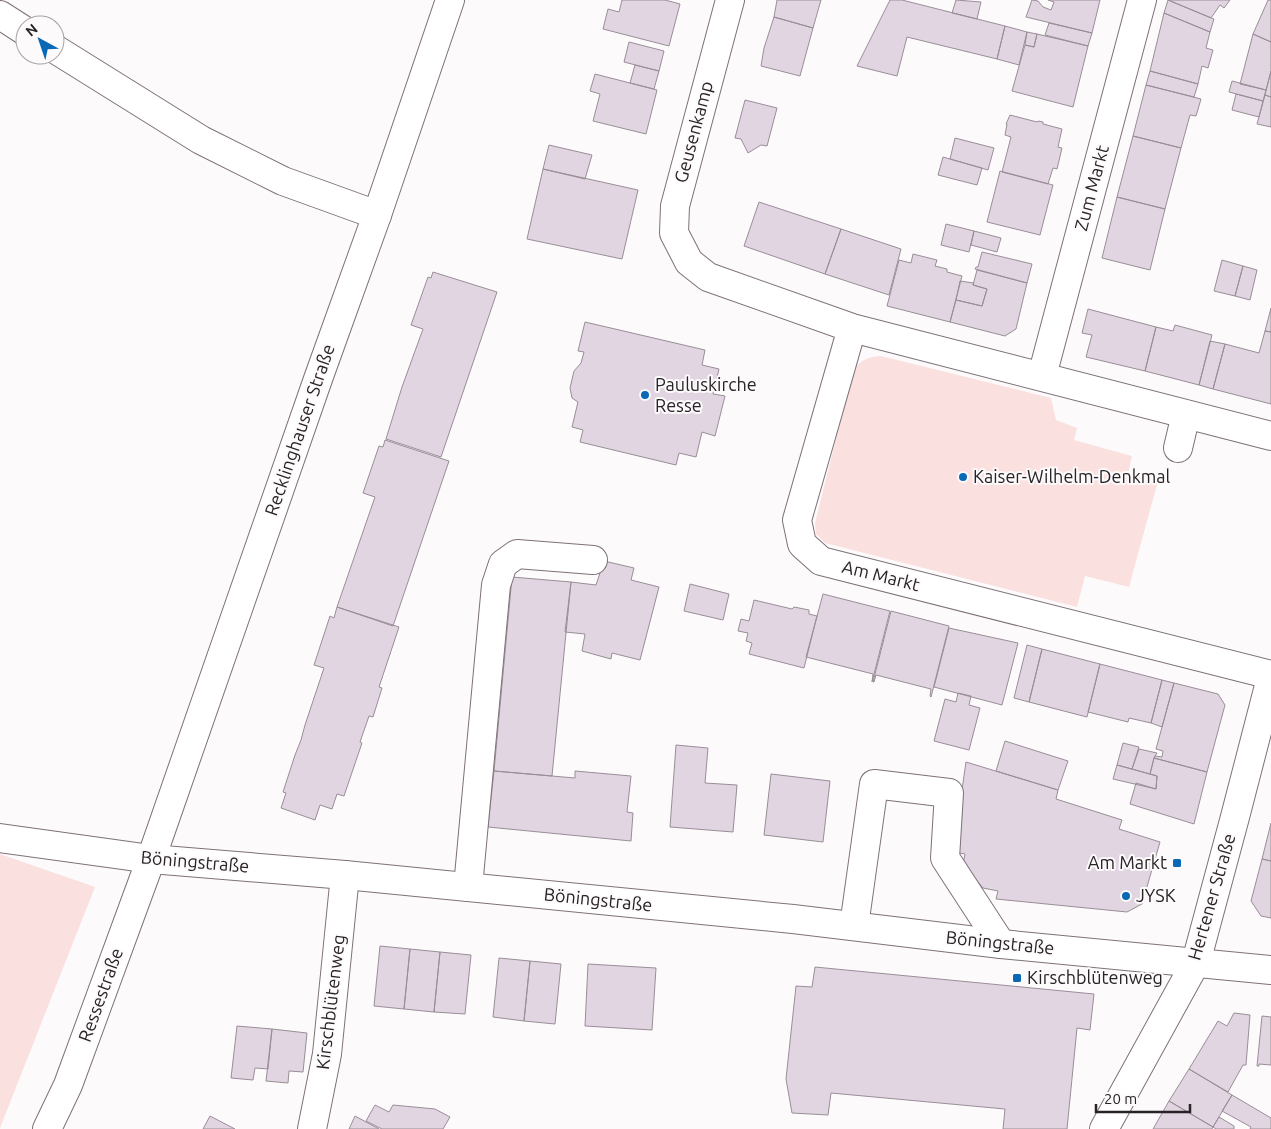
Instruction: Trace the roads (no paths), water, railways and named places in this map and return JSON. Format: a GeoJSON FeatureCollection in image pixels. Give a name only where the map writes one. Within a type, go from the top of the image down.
{"type":"FeatureCollection","features":[{"type":"Feature","properties":{"kind":"street","name":"Recklinghauser Straße"},"geometry":{"type":"LineString","coordinates":[[151,859],[311,398],[377,215],[450,0]]}},
{"type":"Feature","properties":{"kind":"street","name":"Geusenkamp"},"geometry":{"type":"LineString","coordinates":[[730,0],[675,206],[674,233],[689,262],[708,277],[852,328]]}},
{"type":"Feature","properties":{"kind":"street","name":"Zum Markt"},"geometry":{"type":"LineString","coordinates":[[1042,376],[1142,0]]}},
{"type":"Feature","properties":{"kind":"street"},"geometry":{"type":"LineString","coordinates":[[0,15],[15,24]]}},
{"type":"Feature","properties":{"kind":"street"},"geometry":{"type":"LineString","coordinates":[[65,55],[201,140],[284,182],[377,215]]}},
{"type":"Feature","properties":{"kind":"street"},"geometry":{"type":"LineString","coordinates":[[852,328],[1271,436]]}},
{"type":"Feature","properties":{"kind":"street","name":"Am Markt"},"geometry":{"type":"LineString","coordinates":[[852,328],[797,520],[802,544],[821,561],[1271,676]]}},
{"type":"Feature","properties":{"kind":"street"},"geometry":{"type":"LineString","coordinates":[[1178,448],[1186,414]]}},
{"type":"Feature","properties":{"kind":"street"},"geometry":{"type":"LineString","coordinates":[[468,887],[496,585],[503,564],[517,554],[593,560]]}},
{"type":"Feature","properties":{"kind":"street","name":"Hertener Straße"},"geometry":{"type":"LineString","coordinates":[[1104,1129],[1196,962],[1236,817],[1271,676]]}},
{"type":"Feature","properties":{"kind":"street"},"geometry":{"type":"LineString","coordinates":[[854,926],[874,784],[949,793],[945,858],[1001,944]]}},
{"type":"Feature","properties":{"kind":"street","name":"Böningstraße"},"geometry":{"type":"LineString","coordinates":[[0,838],[151,859],[468,887],[854,926],[1001,944],[1271,970]]}},
{"type":"Feature","properties":{"kind":"street","name":"Ressestraße"},"geometry":{"type":"LineString","coordinates":[[47,1129],[68,1085],[151,859]]}},
{"type":"Feature","properties":{"kind":"street","name":"Kirschblütenweg"},"geometry":{"type":"LineString","coordinates":[[312,1129],[327,1054],[345,875]]}},
{"type":"Feature","properties":{"kind":"place","name":"Pauluskirche Resse"},"geometry":{"type":"Point","coordinates":[645,395]}},
{"type":"Feature","properties":{"kind":"place","name":"Kaiser-Wilhelm-Denkmal"},"geometry":{"type":"Point","coordinates":[963,477]}},
{"type":"Feature","properties":{"kind":"place","name":"Am Markt"},"geometry":{"type":"Point","coordinates":[1177,863]}},
{"type":"Feature","properties":{"kind":"place","name":"JYSK"},"geometry":{"type":"Point","coordinates":[1126,896]}},
{"type":"Feature","properties":{"kind":"place","name":"Kirschblütenweg"},"geometry":{"type":"Point","coordinates":[1017,978]}}]}
